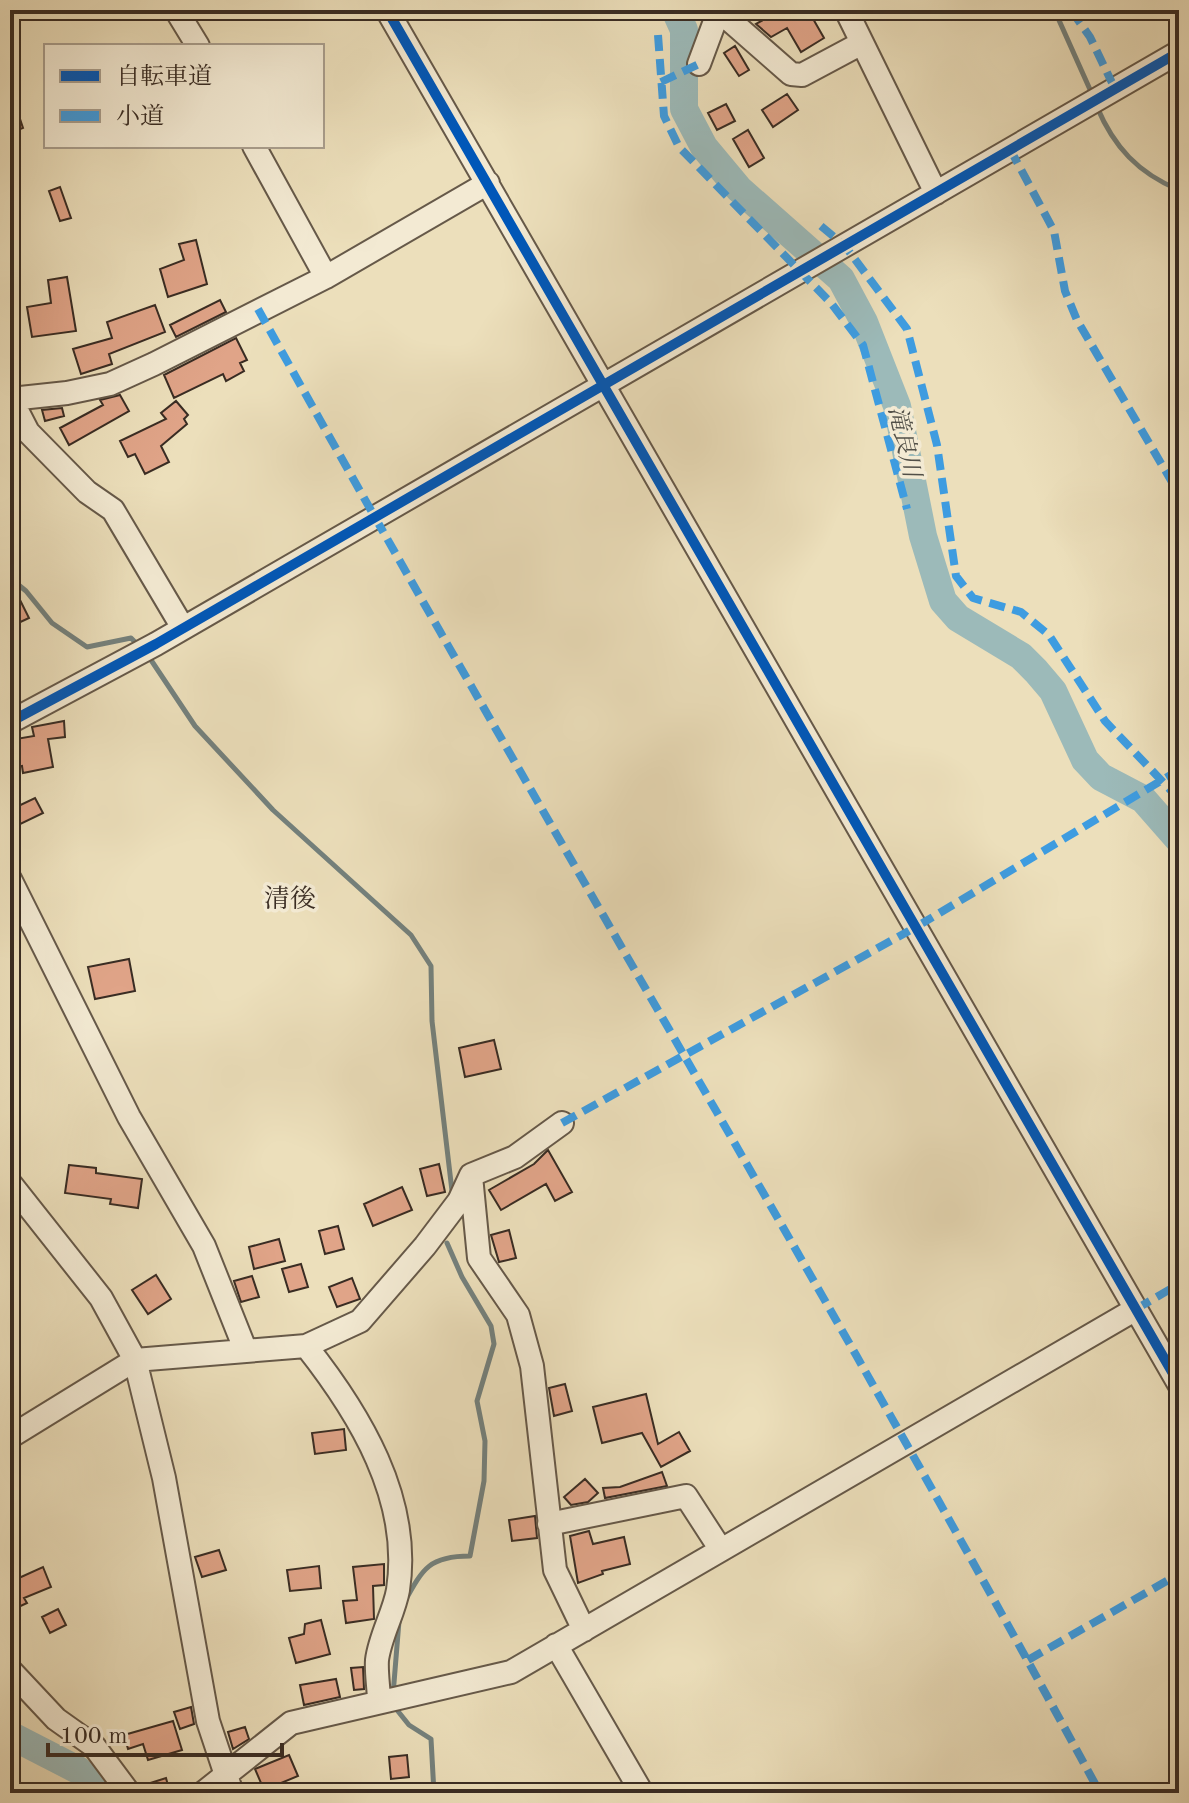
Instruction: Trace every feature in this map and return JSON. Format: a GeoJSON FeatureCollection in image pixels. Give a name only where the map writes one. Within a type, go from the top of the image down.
{"type":"FeatureCollection","features":[{"type":"Feature","properties":{"kind":"street"},"geometry":{"type":"LineString","coordinates":[[387,10],[1179,1384]]}},
{"type":"Feature","properties":{"kind":"street"},"geometry":{"type":"LineString","coordinates":[[846,10],[860,44],[936,193]]}},
{"type":"Feature","properties":{"kind":"street"},"geometry":{"type":"LineString","coordinates":[[181,11],[197,44]]}},
{"type":"Feature","properties":{"kind":"street"},"geometry":{"type":"LineString","coordinates":[[699,64],[718,11],[791,74],[802,75],[860,44]]}},
{"type":"Feature","properties":{"kind":"street"},"geometry":{"type":"LineString","coordinates":[[10,722],[156,644],[1179,52]]}},
{"type":"Feature","properties":{"kind":"street"},"geometry":{"type":"LineString","coordinates":[[255,148],[326,277]]}},
{"type":"Feature","properties":{"kind":"street"},"geometry":{"type":"LineString","coordinates":[[183,628],[113,510],[87,492],[28,432],[10,398],[67,393],[110,384],[326,277],[488,183]]}},
{"type":"Feature","properties":{"kind":"street"},"geometry":{"type":"LineString","coordinates":[[10,879],[122,1104],[204,1246],[245,1349]]}},
{"type":"Feature","properties":{"kind":"street"},"geometry":{"type":"LineString","coordinates":[[10,1437],[135,1360],[306,1346],[360,1321],[425,1246],[471,1175],[515,1157],[562,1123]]}},
{"type":"Feature","properties":{"kind":"street"},"geometry":{"type":"LineString","coordinates":[[471,1175],[479,1258],[518,1315],[525,1336],[555,1570],[562,1592],[584,1630]]}},
{"type":"Feature","properties":{"kind":"street"},"geometry":{"type":"LineString","coordinates":[[10,1183],[101,1298],[135,1360],[164,1478],[208,1721],[229,1785]]}},
{"type":"Feature","properties":{"kind":"street"},"geometry":{"type":"LineString","coordinates":[[203,1793],[229,1785],[291,1723],[511,1672],[1136,1309]]}},
{"type":"Feature","properties":{"kind":"street"},"geometry":{"type":"LineString","coordinates":[[306,1346],[362,1425],[392,1504],[400,1562],[398,1591],[377,1658],[388,1700]]}},
{"type":"Feature","properties":{"kind":"street"},"geometry":{"type":"LineString","coordinates":[[549,1524],[686,1496],[721,1550]]}},
{"type":"Feature","properties":{"kind":"street"},"geometry":{"type":"LineString","coordinates":[[556,1645],[642,1793]]}},
{"type":"Feature","properties":{"kind":"street"},"geometry":{"type":"LineString","coordinates":[[10,1670],[56,1719],[94,1746],[129,1793]]}},
{"type":"Feature","properties":{"kind":"building"},"geometry":{"type":"Polygon","coordinates":[[[781,10],[808,10],[824,38],[801,52],[787,28],[771,37],[756,24],[781,10]]]}},
{"type":"Feature","properties":{"kind":"building"},"geometry":{"type":"Polygon","coordinates":[[[735,46],[749,70],[739,76],[724,53],[735,46]]]}},
{"type":"Feature","properties":{"kind":"building"},"geometry":{"type":"Polygon","coordinates":[[[787,94],[798,110],[773,127],[762,110],[787,94]]]}},
{"type":"Feature","properties":{"kind":"building"},"geometry":{"type":"Polygon","coordinates":[[[10,96],[23,128],[10,133],[10,96]]]}},
{"type":"Feature","properties":{"kind":"building"},"geometry":{"type":"Polygon","coordinates":[[[726,104],[735,121],[717,130],[708,113],[726,104]]]}},
{"type":"Feature","properties":{"kind":"building"},"geometry":{"type":"Polygon","coordinates":[[[748,130],[764,158],[749,167],[733,139],[748,130]]]}},
{"type":"Feature","properties":{"kind":"building"},"geometry":{"type":"Polygon","coordinates":[[[60,187],[71,218],[60,221],[49,191],[60,187]]]}},
{"type":"Feature","properties":{"kind":"building"},"geometry":{"type":"Polygon","coordinates":[[[196,240],[207,284],[168,297],[160,269],[184,260],[179,244],[196,240]]]}},
{"type":"Feature","properties":{"kind":"building"},"geometry":{"type":"Polygon","coordinates":[[[67,277],[76,331],[32,337],[27,307],[51,303],[48,280],[67,277]]]}},
{"type":"Feature","properties":{"kind":"building"},"geometry":{"type":"Polygon","coordinates":[[[220,300],[226,312],[176,337],[170,325],[220,300]]]}},
{"type":"Feature","properties":{"kind":"building"},"geometry":{"type":"Polygon","coordinates":[[[155,305],[165,332],[109,354],[112,364],[81,374],[73,349],[112,338],[107,322],[155,305]]]}},
{"type":"Feature","properties":{"kind":"building"},"geometry":{"type":"Polygon","coordinates":[[[236,338],[247,360],[240,363],[244,371],[226,381],[223,374],[174,398],[164,375],[236,338]]]}},
{"type":"Feature","properties":{"kind":"building"},"geometry":{"type":"Polygon","coordinates":[[[120,395],[129,411],[69,445],[60,428],[103,405],[100,400],[120,395]]]}},
{"type":"Feature","properties":{"kind":"building"},"geometry":{"type":"Polygon","coordinates":[[[176,401],[188,415],[184,419],[187,424],[161,446],[169,462],[145,474],[135,454],[128,457],[120,441],[166,419],[161,413],[176,401]]]}},
{"type":"Feature","properties":{"kind":"building"},"geometry":{"type":"Polygon","coordinates":[[[62,408],[64,416],[45,421],[42,410],[62,408]]]}},
{"type":"Feature","properties":{"kind":"building"},"geometry":{"type":"Polygon","coordinates":[[[20,600],[29,618],[16,624],[10,605],[20,600]]]}},
{"type":"Feature","properties":{"kind":"building"},"geometry":{"type":"Polygon","coordinates":[[[64,721],[65,737],[48,739],[53,767],[23,773],[22,766],[10,768],[10,740],[34,736],[32,727],[64,721]]]}},
{"type":"Feature","properties":{"kind":"building"},"geometry":{"type":"Polygon","coordinates":[[[35,798],[43,813],[10,829],[10,810],[35,798]]]}},
{"type":"Feature","properties":{"kind":"building"},"geometry":{"type":"Polygon","coordinates":[[[129,959],[135,991],[95,999],[88,967],[129,959]]]}},
{"type":"Feature","properties":{"kind":"building"},"geometry":{"type":"Polygon","coordinates":[[[494,1040],[501,1069],[465,1077],[459,1048],[494,1040]]]}},
{"type":"Feature","properties":{"kind":"building"},"geometry":{"type":"Polygon","coordinates":[[[548,1150],[572,1192],[555,1201],[546,1184],[501,1210],[489,1190],[534,1164],[548,1150]]]}},
{"type":"Feature","properties":{"kind":"building"},"geometry":{"type":"Polygon","coordinates":[[[439,1164],[445,1192],[427,1196],[420,1169],[439,1164]]]}},
{"type":"Feature","properties":{"kind":"building"},"geometry":{"type":"Polygon","coordinates":[[[69,1165],[96,1168],[96,1173],[142,1179],[138,1208],[110,1204],[111,1199],[65,1193],[69,1165]]]}},
{"type":"Feature","properties":{"kind":"building"},"geometry":{"type":"Polygon","coordinates":[[[402,1187],[412,1210],[373,1226],[364,1204],[402,1187]]]}},
{"type":"Feature","properties":{"kind":"building"},"geometry":{"type":"Polygon","coordinates":[[[338,1226],[344,1249],[325,1254],[319,1231],[338,1226]]]}},
{"type":"Feature","properties":{"kind":"building"},"geometry":{"type":"Polygon","coordinates":[[[509,1230],[516,1258],[499,1262],[491,1235],[509,1230]]]}},
{"type":"Feature","properties":{"kind":"building"},"geometry":{"type":"Polygon","coordinates":[[[279,1239],[285,1261],[254,1269],[249,1247],[279,1239]]]}},
{"type":"Feature","properties":{"kind":"building"},"geometry":{"type":"Polygon","coordinates":[[[301,1264],[308,1287],[289,1292],[282,1269],[301,1264]]]}},
{"type":"Feature","properties":{"kind":"building"},"geometry":{"type":"Polygon","coordinates":[[[156,1275],[171,1299],[148,1314],[132,1290],[156,1275]]]}},
{"type":"Feature","properties":{"kind":"building"},"geometry":{"type":"Polygon","coordinates":[[[252,1276],[259,1297],[241,1302],[234,1281],[252,1276]]]}},
{"type":"Feature","properties":{"kind":"building"},"geometry":{"type":"Polygon","coordinates":[[[352,1278],[360,1299],[337,1307],[329,1287],[352,1278]]]}},
{"type":"Feature","properties":{"kind":"building"},"geometry":{"type":"Polygon","coordinates":[[[565,1384],[572,1411],[554,1416],[549,1388],[565,1384]]]}},
{"type":"Feature","properties":{"kind":"building"},"geometry":{"type":"Polygon","coordinates":[[[646,1394],[658,1444],[679,1432],[690,1451],[661,1467],[642,1433],[602,1443],[593,1407],[646,1394]]]}},
{"type":"Feature","properties":{"kind":"building"},"geometry":{"type":"Polygon","coordinates":[[[344,1429],[346,1450],[315,1454],[312,1433],[344,1429]]]}},
{"type":"Feature","properties":{"kind":"building"},"geometry":{"type":"Polygon","coordinates":[[[662,1472],[667,1486],[605,1498],[603,1488],[620,1487],[662,1472]]]}},
{"type":"Feature","properties":{"kind":"building"},"geometry":{"type":"Polygon","coordinates":[[[585,1479],[598,1493],[588,1502],[571,1505],[564,1497],[585,1479]]]}},
{"type":"Feature","properties":{"kind":"building"},"geometry":{"type":"Polygon","coordinates":[[[535,1516],[537,1538],[512,1541],[509,1520],[535,1516]]]}},
{"type":"Feature","properties":{"kind":"building"},"geometry":{"type":"Polygon","coordinates":[[[589,1531],[593,1544],[624,1537],[630,1564],[602,1571],[603,1574],[578,1583],[570,1536],[589,1531]]]}},
{"type":"Feature","properties":{"kind":"building"},"geometry":{"type":"Polygon","coordinates":[[[219,1550],[226,1570],[202,1577],[195,1557],[219,1550]]]}},
{"type":"Feature","properties":{"kind":"building"},"geometry":{"type":"Polygon","coordinates":[[[384,1564],[384,1585],[373,1586],[374,1619],[346,1623],[343,1601],[357,1600],[353,1567],[384,1564]]]}},
{"type":"Feature","properties":{"kind":"building"},"geometry":{"type":"Polygon","coordinates":[[[319,1566],[321,1588],[290,1591],[287,1570],[319,1566]]]}},
{"type":"Feature","properties":{"kind":"building"},"geometry":{"type":"Polygon","coordinates":[[[43,1567],[51,1587],[24,1598],[27,1603],[10,1611],[10,1582],[43,1567]]]}},
{"type":"Feature","properties":{"kind":"building"},"geometry":{"type":"Polygon","coordinates":[[[58,1609],[66,1625],[50,1633],[42,1617],[58,1609]]]}},
{"type":"Feature","properties":{"kind":"building"},"geometry":{"type":"Polygon","coordinates":[[[321,1620],[330,1654],[296,1663],[289,1638],[304,1634],[305,1624],[321,1620]]]}},
{"type":"Feature","properties":{"kind":"building"},"geometry":{"type":"Polygon","coordinates":[[[363,1667],[364,1689],[354,1690],[351,1668],[363,1667]]]}},
{"type":"Feature","properties":{"kind":"building"},"geometry":{"type":"Polygon","coordinates":[[[336,1679],[340,1697],[304,1705],[300,1685],[336,1679]]]}},
{"type":"Feature","properties":{"kind":"building"},"geometry":{"type":"Polygon","coordinates":[[[191,1707],[194,1724],[180,1729],[174,1712],[191,1707]]]}},
{"type":"Feature","properties":{"kind":"building"},"geometry":{"type":"Polygon","coordinates":[[[173,1721],[182,1750],[148,1760],[143,1744],[128,1749],[124,1735],[173,1721]]]}},
{"type":"Feature","properties":{"kind":"building"},"geometry":{"type":"Polygon","coordinates":[[[245,1727],[249,1739],[233,1749],[228,1732],[245,1727]]]}},
{"type":"Feature","properties":{"kind":"building"},"geometry":{"type":"Polygon","coordinates":[[[289,1755],[298,1776],[264,1790],[255,1769],[289,1755]]]}},
{"type":"Feature","properties":{"kind":"building"},"geometry":{"type":"Polygon","coordinates":[[[407,1755],[409,1777],[391,1779],[389,1757],[407,1755]]]}},
{"type":"Feature","properties":{"kind":"building"},"geometry":{"type":"Polygon","coordinates":[[[166,1778],[170,1793],[143,1793],[141,1786],[166,1778]]]}},
{"type":"Feature","properties":{"kind":"waterway","name":"滝良川"},"geometry":{"type":"LineString","coordinates":[[675,10],[684,30],[684,109],[704,147],[739,189],[841,279],[864,322],[897,406],[923,536],[943,601],[958,618],[1021,656],[1036,671],[1053,691],[1085,760],[1101,777],[1143,799],[1179,840]]}},
{"type":"Feature","properties":{"kind":"waterway"},"geometry":{"type":"LineString","coordinates":[[1040,10],[1058,18],[1092,94]]}},
{"type":"Feature","properties":{"kind":"waterway"},"geometry":{"type":"LineString","coordinates":[[1097,107],[1111,134],[1129,157],[1151,175],[1179,190]]}},
{"type":"Feature","properties":{"kind":"waterway"},"geometry":{"type":"LineString","coordinates":[[10,578],[26,591],[52,623],[87,647],[131,638],[140,647]]}},
{"type":"Feature","properties":{"kind":"waterway"},"geometry":{"type":"LineString","coordinates":[[147,654],[195,726],[273,810],[411,935],[431,966],[432,1021],[452,1191]]}},
{"type":"Feature","properties":{"kind":"waterway"},"geometry":{"type":"LineString","coordinates":[[405,1601],[429,1566],[446,1558],[470,1556],[484,1481],[485,1441],[477,1401],[494,1344],[491,1326],[462,1277],[447,1243]]}},
{"type":"Feature","properties":{"kind":"waterway"},"geometry":{"type":"LineString","coordinates":[[393,1695],[399,1621]]}},
{"type":"Feature","properties":{"kind":"waterway"},"geometry":{"type":"LineString","coordinates":[[393,1705],[409,1725],[431,1739],[434,1793]]}},
{"type":"Feature","properties":{"kind":"waterway"},"geometry":{"type":"LineString","coordinates":[[10,1735],[78,1770],[99,1793]]}},
{"type":"Feature","properties":{"kind":"marked path"},"geometry":{"type":"LineString","coordinates":[[1071,10],[1090,37],[1115,89]]}},
{"type":"Feature","properties":{"kind":"marked path"},"geometry":{"type":"LineString","coordinates":[[658,35],[664,116],[679,147],[831,303],[863,345],[907,509]]}},
{"type":"Feature","properties":{"kind":"marked path"},"geometry":{"type":"LineString","coordinates":[[661,82],[699,64]]}},
{"type":"Feature","properties":{"kind":"marked path"},"geometry":{"type":"LineString","coordinates":[[1010,149],[1054,231],[1065,291],[1077,320],[1179,494]]}},
{"type":"Feature","properties":{"kind":"marked path"},"geometry":{"type":"LineString","coordinates":[[821,226],[845,246],[907,329],[937,445],[956,576],[973,598],[1021,612],[1049,635],[1105,721],[1179,799]]}},
{"type":"Feature","properties":{"kind":"marked path"},"geometry":{"type":"LineString","coordinates":[[258,309],[893,1420],[1100,1793]]}},
{"type":"Feature","properties":{"kind":"marked path"},"geometry":{"type":"LineString","coordinates":[[562,1123],[916,927],[1179,770]]}},
{"type":"Feature","properties":{"kind":"marked path"},"geometry":{"type":"LineString","coordinates":[[1136,1309],[1179,1284]]}},
{"type":"Feature","properties":{"kind":"marked path"},"geometry":{"type":"LineString","coordinates":[[1028,1660],[1179,1574]]}},
{"type":"Feature","properties":{"kind":"cycle path"},"geometry":{"type":"LineString","coordinates":[[387,10],[1179,1384]]}},
{"type":"Feature","properties":{"kind":"cycle path"},"geometry":{"type":"LineString","coordinates":[[10,722],[156,644],[1179,52]]}},
{"type":"Feature","properties":{"kind":"district","name":"清後"},"geometry":{"type":"Point","coordinates":[290,900]}}]}
